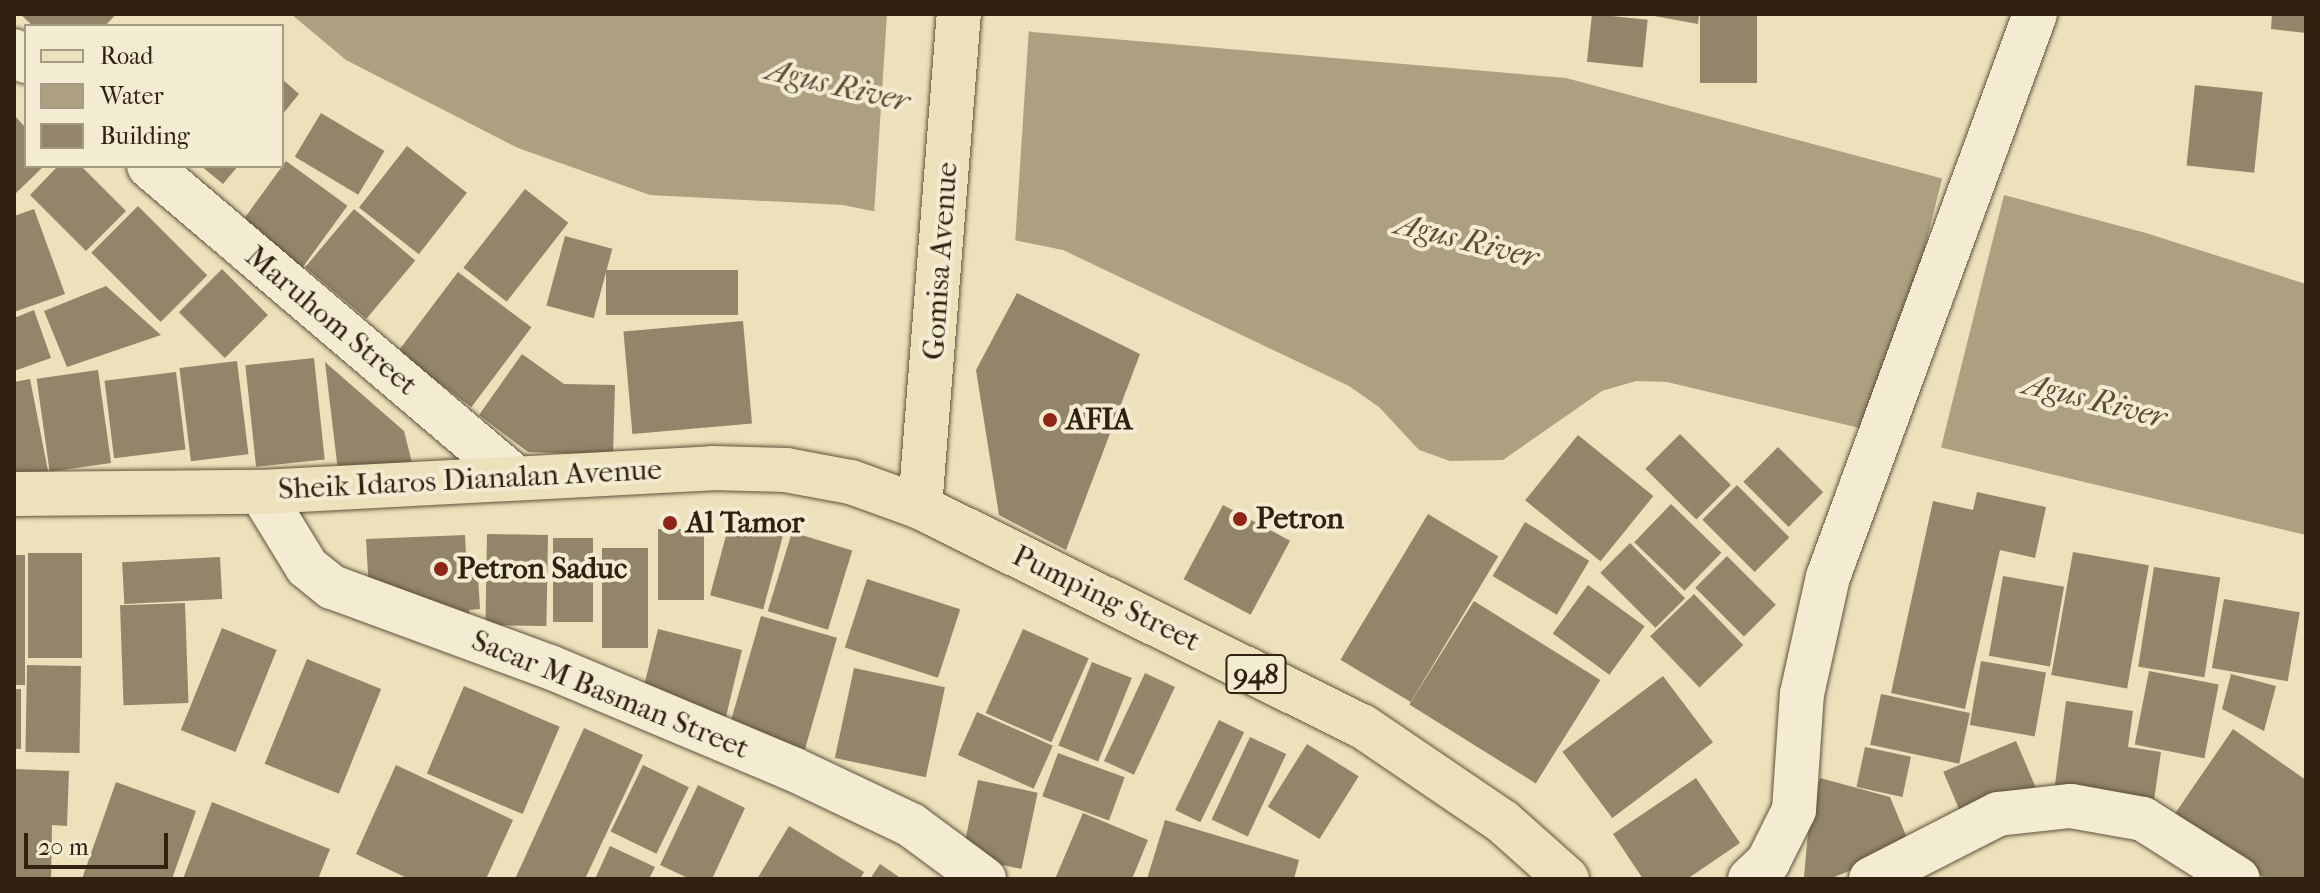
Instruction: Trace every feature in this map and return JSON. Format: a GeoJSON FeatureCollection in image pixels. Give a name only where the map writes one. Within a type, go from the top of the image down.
{"type":"FeatureCollection","features":[{"type":"Feature","properties":{"kind":"main road","name":"Gomisa Avenue"},"geometry":{"type":"LineString","coordinates":[[920,507],[941,283],[959,14]]}},
{"type":"Feature","properties":{"kind":"main road","name":"Sheik Idaros Dianalan Avenue"},"geometry":{"type":"LineString","coordinates":[[14,494],[261,492],[512,475],[786,470],[851,482],[920,507]]}},
{"type":"Feature","properties":{"kind":"main road","name":"Pumping Street"},"geometry":{"type":"LineString","coordinates":[[920,507],[1362,726],[1502,821],[1567,879]]}},
{"type":"Feature","properties":{"kind":"street"},"geometry":{"type":"LineString","coordinates":[[1750,879],[1768,862],[1794,810],[1802,694],[1828,577],[2035,14]]}},
{"type":"Feature","properties":{"kind":"street","name":"Maruhom Street"},"geometry":{"type":"LineString","coordinates":[[151,168],[512,475]]}},
{"type":"Feature","properties":{"kind":"street","name":"Sacar M Basman Street"},"geometry":{"type":"LineString","coordinates":[[261,492],[307,567],[332,587],[550,667],[793,769],[911,825],[984,879]]}},
{"type":"Feature","properties":{"kind":"street"},"geometry":{"type":"LineString","coordinates":[[1871,879],[1998,814],[2071,806],[2143,819],[2238,879]]}},
{"type":"Feature","properties":{"kind":"water","name":"Agus River"},"geometry":{"type":"Polygon","coordinates":[[[291,14],[975,14],[1032,32],[1566,78],[2146,233],[2306,284],[2306,535],[1667,382],[1636,381],[1602,391],[1503,460],[1450,461],[1419,450],[1379,407],[1349,386],[1063,250],[843,205],[650,195],[518,148],[346,60],[291,14]]]}},
{"type":"Feature","properties":{"kind":"pier"},"geometry":{"type":"Polygon","coordinates":[[[887,14],[989,14],[1029,27],[1015,244],[874,215],[887,14]]]}},
{"type":"Feature","properties":{"kind":"pier"},"geometry":{"type":"Polygon","coordinates":[[[1943,175],[2005,190],[1939,455],[1877,440],[1943,175]]]}},
{"type":"Feature","properties":{"kind":"building"},"geometry":{"type":"Polygon","coordinates":[[[20,14],[116,14],[107,24],[31,24],[20,14]]]}},
{"type":"Feature","properties":{"kind":"building"},"geometry":{"type":"Polygon","coordinates":[[[1592,14],[1648,20],[1643,68],[1587,62],[1592,14]]]}},
{"type":"Feature","properties":{"kind":"building"},"geometry":{"type":"Polygon","coordinates":[[[1643,14],[1699,14],[1698,24],[1643,14]]]}},
{"type":"Feature","properties":{"kind":"building"},"geometry":{"type":"Polygon","coordinates":[[[1700,14],[1757,14],[1757,83],[1700,83],[1700,14]]]}},
{"type":"Feature","properties":{"kind":"building"},"geometry":{"type":"Polygon","coordinates":[[[2272,14],[2306,14],[2306,33],[2271,29],[2272,14]]]}},
{"type":"Feature","properties":{"kind":"building"},"geometry":{"type":"Polygon","coordinates":[[[284,81],[299,94],[284,113],[284,81]]]}},
{"type":"Feature","properties":{"kind":"building"},"geometry":{"type":"Polygon","coordinates":[[[2195,85],[2263,92],[2254,173],[2187,166],[2195,85]]]}},
{"type":"Feature","properties":{"kind":"building"},"geometry":{"type":"Polygon","coordinates":[[[321,113],[384,151],[358,195],[295,157],[321,113]]]}},
{"type":"Feature","properties":{"kind":"building"},"geometry":{"type":"Polygon","coordinates":[[[14,115],[24,126],[24,168],[42,168],[14,195],[14,115]]]}},
{"type":"Feature","properties":{"kind":"building"},"geometry":{"type":"Polygon","coordinates":[[[407,146],[467,193],[419,254],[359,207],[407,146]]]}},
{"type":"Feature","properties":{"kind":"building"},"geometry":{"type":"Polygon","coordinates":[[[286,161],[347,206],[301,270],[240,225],[281,168],[284,168],[286,161]]]}},
{"type":"Feature","properties":{"kind":"building"},"geometry":{"type":"Polygon","coordinates":[[[56,168],[83,168],[126,211],[86,251],[30,195],[56,168]]]}},
{"type":"Feature","properties":{"kind":"building"},"geometry":{"type":"Polygon","coordinates":[[[203,168],[236,168],[223,184],[203,168]]]}},
{"type":"Feature","properties":{"kind":"building"},"geometry":{"type":"Polygon","coordinates":[[[525,189],[568,223],[507,302],[463,268],[525,189]]]}},
{"type":"Feature","properties":{"kind":"building"},"geometry":{"type":"Polygon","coordinates":[[[138,206],[207,275],[161,322],[91,253],[138,206]]]}},
{"type":"Feature","properties":{"kind":"building"},"geometry":{"type":"Polygon","coordinates":[[[34,209],[65,294],[14,312],[14,216],[34,209]]]}},
{"type":"Feature","properties":{"kind":"building"},"geometry":{"type":"Polygon","coordinates":[[[354,209],[415,260],[366,319],[305,267],[354,209]]]}},
{"type":"Feature","properties":{"kind":"building"},"geometry":{"type":"Polygon","coordinates":[[[565,236],[612,249],[594,318],[546,306],[565,236]]]}},
{"type":"Feature","properties":{"kind":"building"},"geometry":{"type":"Polygon","coordinates":[[[222,269],[268,315],[225,358],[179,312],[222,269]]]}},
{"type":"Feature","properties":{"kind":"building"},"geometry":{"type":"Polygon","coordinates":[[[606,270],[738,270],[738,315],[606,315],[606,270]]]}},
{"type":"Feature","properties":{"kind":"building"},"geometry":{"type":"Polygon","coordinates":[[[458,272],[531,327],[471,407],[398,352],[458,272]]]}},
{"type":"Feature","properties":{"kind":"building"},"geometry":{"type":"Polygon","coordinates":[[[106,286],[161,335],[67,367],[44,311],[106,286]]]}},
{"type":"Feature","properties":{"kind":"building"},"geometry":{"type":"Polygon","coordinates":[[[1017,293],[1140,354],[1066,550],[999,515],[976,370],[1017,293]]]}},
{"type":"Feature","properties":{"kind":"building"},"geometry":{"type":"Polygon","coordinates":[[[34,310],[51,358],[14,371],[14,318],[34,310]]]}},
{"type":"Feature","properties":{"kind":"building"},"geometry":{"type":"Polygon","coordinates":[[[743,321],[752,424],[632,434],[623,331],[743,321]]]}},
{"type":"Feature","properties":{"kind":"building"},"geometry":{"type":"Polygon","coordinates":[[[522,354],[564,384],[615,385],[613,455],[528,452],[479,415],[522,354]]]}},
{"type":"Feature","properties":{"kind":"building"},"geometry":{"type":"Polygon","coordinates":[[[314,358],[325,459],[256,467],[245,365],[314,358]]]}},
{"type":"Feature","properties":{"kind":"building"},"geometry":{"type":"Polygon","coordinates":[[[237,361],[248,454],[191,461],[179,368],[237,361]]]}},
{"type":"Feature","properties":{"kind":"building"},"geometry":{"type":"Polygon","coordinates":[[[325,362],[404,431],[412,463],[338,471],[325,362]]]}},
{"type":"Feature","properties":{"kind":"building"},"geometry":{"type":"Polygon","coordinates":[[[98,370],[111,463],[50,472],[37,379],[98,370]]]}},
{"type":"Feature","properties":{"kind":"building"},"geometry":{"type":"Polygon","coordinates":[[[176,372],[186,449],[114,458],[105,381],[176,372]]]}},
{"type":"Feature","properties":{"kind":"building"},"geometry":{"type":"Polygon","coordinates":[[[30,379],[50,481],[14,487],[14,382],[30,379]]]}},
{"type":"Feature","properties":{"kind":"building"},"geometry":{"type":"Polygon","coordinates":[[[1680,434],[1731,485],[1696,520],[1645,469],[1680,434]]]}},
{"type":"Feature","properties":{"kind":"building"},"geometry":{"type":"Polygon","coordinates":[[[1578,435],[1653,496],[1601,561],[1525,500],[1578,435]]]}},
{"type":"Feature","properties":{"kind":"building"},"geometry":{"type":"Polygon","coordinates":[[[1778,447],[1823,492],[1789,527],[1743,482],[1778,447]]]}},
{"type":"Feature","properties":{"kind":"building"},"geometry":{"type":"Polygon","coordinates":[[[1737,485],[1789,537],[1755,572],[1702,520],[1737,485]]]}},
{"type":"Feature","properties":{"kind":"building"},"geometry":{"type":"Polygon","coordinates":[[[1977,492],[2046,507],[2035,558],[2000,550],[1965,709],[1891,693],[1933,501],[1973,510],[1977,492]]]}},
{"type":"Feature","properties":{"kind":"building"},"geometry":{"type":"Polygon","coordinates":[[[1671,504],[1721,553],[1685,591],[1634,542],[1671,504]]]}},
{"type":"Feature","properties":{"kind":"building"},"geometry":{"type":"Polygon","coordinates":[[[1223,505],[1290,541],[1251,615],[1184,579],[1223,505]]]}},
{"type":"Feature","properties":{"kind":"building"},"geometry":{"type":"Polygon","coordinates":[[[1428,514],[1498,556],[1411,702],[1340,660],[1428,514]]]}},
{"type":"Feature","properties":{"kind":"building"},"geometry":{"type":"Polygon","coordinates":[[[731,517],[784,531],[763,609],[710,595],[731,517]]]}},
{"type":"Feature","properties":{"kind":"building"},"geometry":{"type":"Polygon","coordinates":[[[1525,522],[1589,561],[1557,615],[1493,576],[1525,522]]]}},
{"type":"Feature","properties":{"kind":"building"},"geometry":{"type":"Polygon","coordinates":[[[658,529],[704,529],[704,600],[658,600],[658,529]]]}},
{"type":"Feature","properties":{"kind":"building"},"geometry":{"type":"Polygon","coordinates":[[[792,532],[852,550],[828,630],[768,611],[792,532]]]}},
{"type":"Feature","properties":{"kind":"building"},"geometry":{"type":"Polygon","coordinates":[[[487,534],[548,535],[546,626],[485,625],[487,534]]]}},
{"type":"Feature","properties":{"kind":"building"},"geometry":{"type":"Polygon","coordinates":[[[465,535],[467,575],[478,575],[480,609],[469,610],[470,631],[369,592],[366,539],[465,535]]]}},
{"type":"Feature","properties":{"kind":"building"},"geometry":{"type":"Polygon","coordinates":[[[553,538],[593,538],[593,622],[553,622],[553,538]]]}},
{"type":"Feature","properties":{"kind":"building"},"geometry":{"type":"Polygon","coordinates":[[[1630,543],[1685,598],[1655,628],[1600,573],[1630,543]]]}},
{"type":"Feature","properties":{"kind":"building"},"geometry":{"type":"Polygon","coordinates":[[[602,548],[648,548],[648,648],[602,648],[602,548]]]}},
{"type":"Feature","properties":{"kind":"building"},"geometry":{"type":"Polygon","coordinates":[[[2073,552],[2149,565],[2127,688],[2051,675],[2073,552]]]}},
{"type":"Feature","properties":{"kind":"building"},"geometry":{"type":"Polygon","coordinates":[[[28,553],[82,553],[82,658],[28,658],[28,553]]]}},
{"type":"Feature","properties":{"kind":"building"},"geometry":{"type":"Polygon","coordinates":[[[14,555],[25,555],[25,685],[14,685],[14,555]]]}},
{"type":"Feature","properties":{"kind":"building"},"geometry":{"type":"Polygon","coordinates":[[[1727,556],[1776,605],[1744,637],[1695,588],[1727,556]]]}},
{"type":"Feature","properties":{"kind":"building"},"geometry":{"type":"Polygon","coordinates":[[[220,557],[222,599],[124,604],[122,562],[220,557]]]}},
{"type":"Feature","properties":{"kind":"building"},"geometry":{"type":"Polygon","coordinates":[[[2154,567],[2220,577],[2204,677],[2138,667],[2154,567]]]}},
{"type":"Feature","properties":{"kind":"building"},"geometry":{"type":"Polygon","coordinates":[[[2003,576],[2064,587],[2050,667],[1989,656],[2003,576]]]}},
{"type":"Feature","properties":{"kind":"building"},"geometry":{"type":"Polygon","coordinates":[[[867,579],[960,609],[938,678],[845,647],[867,579]]]}},
{"type":"Feature","properties":{"kind":"building"},"geometry":{"type":"Polygon","coordinates":[[[1588,585],[1645,626],[1609,675],[1553,634],[1588,585]]]}},
{"type":"Feature","properties":{"kind":"building"},"geometry":{"type":"Polygon","coordinates":[[[1694,594],[1743,645],[1699,687],[1650,636],[1694,594]]]}},
{"type":"Feature","properties":{"kind":"building"},"geometry":{"type":"Polygon","coordinates":[[[2224,599],[2300,612],[2288,681],[2212,668],[2224,599]]]}},
{"type":"Feature","properties":{"kind":"building"},"geometry":{"type":"Polygon","coordinates":[[[1474,601],[1600,680],[1536,783],[1409,704],[1474,601]]]}},
{"type":"Feature","properties":{"kind":"building"},"geometry":{"type":"Polygon","coordinates":[[[185,603],[188,703],[124,705],[120,605],[185,603]]]}},
{"type":"Feature","properties":{"kind":"building"},"geometry":{"type":"Polygon","coordinates":[[[761,616],[837,638],[805,750],[729,728],[761,616]]]}},
{"type":"Feature","properties":{"kind":"building"},"geometry":{"type":"Polygon","coordinates":[[[222,628],[277,650],[235,752],[181,730],[222,628]]]}},
{"type":"Feature","properties":{"kind":"building"},"geometry":{"type":"Polygon","coordinates":[[[658,629],[742,650],[724,725],[684,715],[687,701],[643,690],[658,629]]]}},
{"type":"Feature","properties":{"kind":"building"},"geometry":{"type":"Polygon","coordinates":[[[1023,629],[1089,658],[1051,742],[986,713],[1023,629]]]}},
{"type":"Feature","properties":{"kind":"building"},"geometry":{"type":"Polygon","coordinates":[[[307,659],[381,689],[339,794],[265,764],[307,659]]]}},
{"type":"Feature","properties":{"kind":"building"},"geometry":{"type":"Polygon","coordinates":[[[1981,661],[2046,672],[2035,736],[1970,725],[1981,661]]]}},
{"type":"Feature","properties":{"kind":"building"},"geometry":{"type":"Polygon","coordinates":[[[1092,662],[1132,678],[1098,762],[1058,745],[1092,662]]]}},
{"type":"Feature","properties":{"kind":"building"},"geometry":{"type":"Polygon","coordinates":[[[27,665],[81,666],[79,753],[25,752],[27,665]]]}},
{"type":"Feature","properties":{"kind":"building"},"geometry":{"type":"Polygon","coordinates":[[[854,668],[945,687],[926,777],[835,758],[854,668]]]}},
{"type":"Feature","properties":{"kind":"building"},"geometry":{"type":"Polygon","coordinates":[[[2149,671],[2219,685],[2204,758],[2135,745],[2149,671]]]}},
{"type":"Feature","properties":{"kind":"building"},"geometry":{"type":"Polygon","coordinates":[[[1145,673],[1175,687],[1134,775],[1104,761],[1145,673]]]}},
{"type":"Feature","properties":{"kind":"building"},"geometry":{"type":"Polygon","coordinates":[[[2231,674],[2276,686],[2264,731],[2222,709],[2231,674]]]}},
{"type":"Feature","properties":{"kind":"building"},"geometry":{"type":"Polygon","coordinates":[[[1663,676],[1713,742],[1612,818],[1562,752],[1663,676]]]}},
{"type":"Feature","properties":{"kind":"building"},"geometry":{"type":"Polygon","coordinates":[[[464,686],[560,727],[523,814],[427,773],[464,686]]]}},
{"type":"Feature","properties":{"kind":"building"},"geometry":{"type":"Polygon","coordinates":[[[14,689],[21,689],[21,749],[14,749],[14,689]]]}},
{"type":"Feature","properties":{"kind":"building"},"geometry":{"type":"Polygon","coordinates":[[[1881,694],[1970,713],[1959,764],[1870,745],[1881,694]]]}},
{"type":"Feature","properties":{"kind":"building"},"geometry":{"type":"Polygon","coordinates":[[[2066,701],[2133,711],[2128,747],[2161,752],[2153,807],[2054,792],[2066,701]]]}},
{"type":"Feature","properties":{"kind":"building"},"geometry":{"type":"Polygon","coordinates":[[[977,712],[1053,746],[1034,789],[958,755],[977,712]]]}},
{"type":"Feature","properties":{"kind":"building"},"geometry":{"type":"Polygon","coordinates":[[[1219,720],[1244,732],[1200,822],[1175,810],[1219,720]]]}},
{"type":"Feature","properties":{"kind":"building"},"geometry":{"type":"Polygon","coordinates":[[[584,728],[643,755],[585,879],[515,879],[584,728]]]}},
{"type":"Feature","properties":{"kind":"building"},"geometry":{"type":"Polygon","coordinates":[[[2233,729],[2306,780],[2306,879],[2266,879],[2174,815],[2233,729]]]}},
{"type":"Feature","properties":{"kind":"building"},"geometry":{"type":"Polygon","coordinates":[[[1250,737],[1286,754],[1248,836],[1212,819],[1250,737]]]}},
{"type":"Feature","properties":{"kind":"building"},"geometry":{"type":"Polygon","coordinates":[[[2016,741],[2036,787],[1963,818],[1943,772],[2016,741]]]}},
{"type":"Feature","properties":{"kind":"building"},"geometry":{"type":"Polygon","coordinates":[[[1307,744],[1359,776],[1320,839],[1268,807],[1307,744]]]}},
{"type":"Feature","properties":{"kind":"building"},"geometry":{"type":"Polygon","coordinates":[[[1865,747],[1911,757],[1902,797],[1856,787],[1865,747]]]}},
{"type":"Feature","properties":{"kind":"building"},"geometry":{"type":"Polygon","coordinates":[[[1058,753],[1125,777],[1109,821],[1042,796],[1058,753]]]}},
{"type":"Feature","properties":{"kind":"building"},"geometry":{"type":"Polygon","coordinates":[[[396,765],[513,820],[486,879],[409,879],[356,854],[396,765]]]}},
{"type":"Feature","properties":{"kind":"building"},"geometry":{"type":"Polygon","coordinates":[[[643,765],[689,787],[656,854],[611,832],[643,765]]]}},
{"type":"Feature","properties":{"kind":"building"},"geometry":{"type":"Polygon","coordinates":[[[14,769],[69,771],[67,826],[52,825],[51,879],[14,879],[14,769]]]}},
{"type":"Feature","properties":{"kind":"building"},"geometry":{"type":"Polygon","coordinates":[[[1696,778],[1740,843],[1687,879],[1643,879],[1613,834],[1696,778]]]}},
{"type":"Feature","properties":{"kind":"building"},"geometry":{"type":"Polygon","coordinates":[[[1820,778],[1890,797],[1910,845],[1830,879],[1804,877],[1809,821],[1820,778]]]}},
{"type":"Feature","properties":{"kind":"building"},"geometry":{"type":"Polygon","coordinates":[[[978,780],[1038,793],[1021,869],[962,856],[978,780]]]}},
{"type":"Feature","properties":{"kind":"building"},"geometry":{"type":"Polygon","coordinates":[[[116,782],[196,811],[172,879],[82,879],[116,782]]]}},
{"type":"Feature","properties":{"kind":"building"},"geometry":{"type":"Polygon","coordinates":[[[698,785],[745,808],[712,879],[690,879],[660,865],[698,785]]]}},
{"type":"Feature","properties":{"kind":"building"},"geometry":{"type":"Polygon","coordinates":[[[212,802],[330,849],[318,879],[183,879],[212,802]]]}},
{"type":"Feature","properties":{"kind":"building"},"geometry":{"type":"Polygon","coordinates":[[[1083,813],[1148,840],[1132,879],[1055,879],[1083,813]]]}},
{"type":"Feature","properties":{"kind":"building"},"geometry":{"type":"Polygon","coordinates":[[[1165,820],[1299,860],[1294,879],[1147,879],[1165,820]]]}},
{"type":"Feature","properties":{"kind":"building"},"geometry":{"type":"Polygon","coordinates":[[[789,826],[864,872],[860,879],[757,879],[789,826]]]}},
{"type":"Feature","properties":{"kind":"building"},"geometry":{"type":"Polygon","coordinates":[[[610,846],[655,867],[649,879],[595,879],[610,846]]]}},
{"type":"Feature","properties":{"kind":"building"},"geometry":{"type":"Polygon","coordinates":[[[880,864],[902,879],[870,879],[880,864]]]}},
{"type":"Feature","properties":{"kind":"place","name":"AFIA"},"geometry":{"type":"Point","coordinates":[1050,420]}},
{"type":"Feature","properties":{"kind":"place","name":"Petron"},"geometry":{"type":"Point","coordinates":[1240,519]}},
{"type":"Feature","properties":{"kind":"place","name":"Al Tamor"},"geometry":{"type":"Point","coordinates":[670,523]}},
{"type":"Feature","properties":{"kind":"place","name":"Petron Saduc"},"geometry":{"type":"Point","coordinates":[441,569]}}]}
